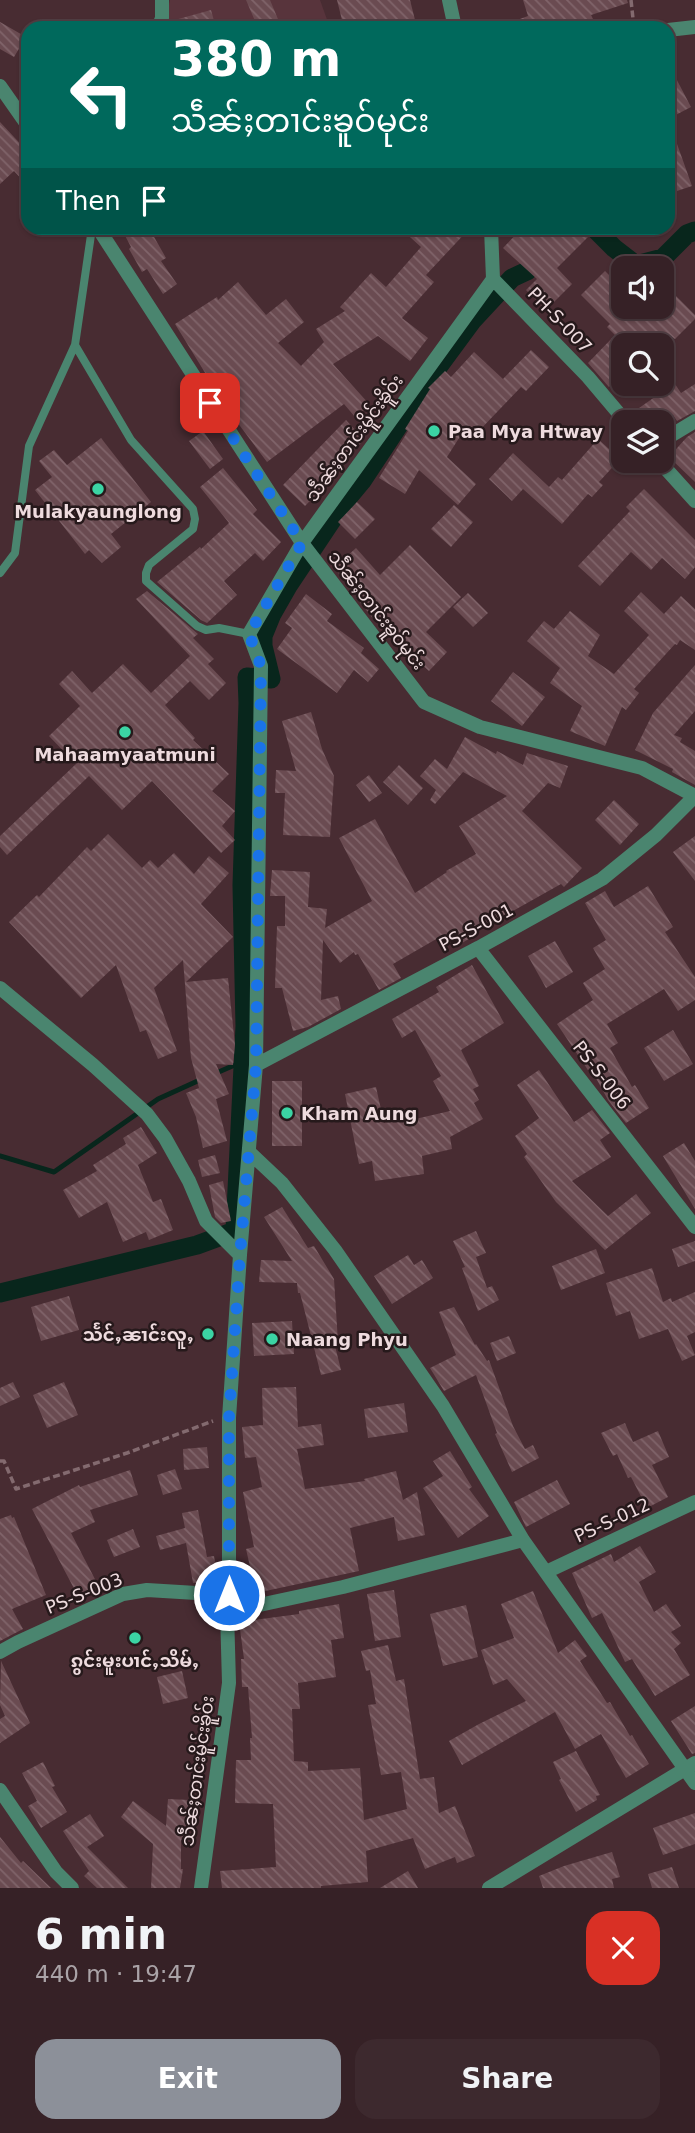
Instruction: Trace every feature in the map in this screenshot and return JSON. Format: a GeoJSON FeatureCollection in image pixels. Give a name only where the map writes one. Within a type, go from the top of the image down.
{"type":"FeatureCollection","features":[{"type":"Feature","properties":{"kind":"street"},"geometry":{"type":"LineString","coordinates":[[161,21],[162,0]]}},
{"type":"Feature","properties":{"kind":"street"},"geometry":{"type":"LineString","coordinates":[[449,0],[454,21]]}},
{"type":"Feature","properties":{"kind":"street"},"geometry":{"type":"LineString","coordinates":[[691,27],[695,42]]}},
{"type":"Feature","properties":{"kind":"street"},"geometry":{"type":"LineString","coordinates":[[0,86],[21,116]]}},
{"type":"Feature","properties":{"kind":"street","name":"သဵၼ်ႈတၢင်းၶူဝ်မုင်း"},"geometry":{"type":"LineString","coordinates":[[103,235],[304,546],[424,702],[480,727],[642,768],[695,796]]}},
{"type":"Feature","properties":{"kind":"street"},"geometry":{"type":"LineString","coordinates":[[492,235],[500,286]]}},
{"type":"Feature","properties":{"kind":"street","name":"သဵၼ်ႈတၢင်းမိူင်းၶိူဝ်း"},"geometry":{"type":"LineString","coordinates":[[201,1888],[229,1683],[229,1418],[256,1065],[261,670],[249,634],[304,546],[500,286]]}},
{"type":"Feature","properties":{"kind":"street","name":"PH-S-007"},"geometry":{"type":"LineString","coordinates":[[500,286],[588,377],[616,410]]}},
{"type":"Feature","properties":{"kind":"street"},"geometry":{"type":"LineString","coordinates":[[674,434],[695,421]]}},
{"type":"Feature","properties":{"kind":"street"},"geometry":{"type":"LineString","coordinates":[[670,473],[695,501]]}},
{"type":"Feature","properties":{"kind":"street","name":"PS-S-001"},"geometry":{"type":"LineString","coordinates":[[256,1065],[602,879],[656,835],[695,796]]}},
{"type":"Feature","properties":{"kind":"street","name":"PS-S-006"},"geometry":{"type":"LineString","coordinates":[[478,948],[695,1227]]}},
{"type":"Feature","properties":{"kind":"street"},"geometry":{"type":"LineString","coordinates":[[0,988],[143,1110],[183,1170],[206,1221],[240,1255]]}},
{"type":"Feature","properties":{"kind":"street"},"geometry":{"type":"LineString","coordinates":[[249,1152],[282,1183],[343,1261],[443,1406],[523,1540],[690,1766],[695,1783]]}},
{"type":"Feature","properties":{"kind":"street","name":"PS-S-012"},"geometry":{"type":"LineString","coordinates":[[546,1572],[695,1502]]}},
{"type":"Feature","properties":{"kind":"street"},"geometry":{"type":"LineString","coordinates":[[227,1612],[330,1591],[523,1540]]}},
{"type":"Feature","properties":{"kind":"street","name":"PS-S-003"},"geometry":{"type":"LineString","coordinates":[[0,1652],[124,1594],[147,1590],[229,1595]]}},
{"type":"Feature","properties":{"kind":"street"},"geometry":{"type":"LineString","coordinates":[[489,1888],[690,1766]]}},
{"type":"Feature","properties":{"kind":"street"},"geometry":{"type":"LineString","coordinates":[[0,1790],[56,1872],[72,1888]]}},
{"type":"Feature","properties":{"kind":"lane"},"geometry":{"type":"LineString","coordinates":[[0,573],[15,553],[30,446],[75,345],[91,235]]}},
{"type":"Feature","properties":{"kind":"lane"},"geometry":{"type":"LineString","coordinates":[[75,345],[131,440],[193,509],[193,528],[149,565],[146,582],[197,626],[206,630],[219,628],[249,634]]}},
{"type":"Feature","properties":{"kind":"path"},"geometry":{"type":"LineString","coordinates":[[631,0],[634,21]]}},
{"type":"Feature","properties":{"kind":"path"},"geometry":{"type":"LineString","coordinates":[[0,1461],[4,1461],[16,1489],[229,1418]]}},
{"type":"Feature","properties":{"kind":"shaded area"},"geometry":{"type":"Polygon","coordinates":[[[170,0],[320,0],[328,21],[166,21],[170,0]]]}},
{"type":"Feature","properties":{"kind":"building"},"geometry":{"type":"Polygon","coordinates":[[[246,0],[270,0],[279,21],[255,21],[246,0]]]}},
{"type":"Feature","properties":{"kind":"building"},"geometry":{"type":"Polygon","coordinates":[[[337,0],[410,0],[415,21],[342,21],[337,0]]]}},
{"type":"Feature","properties":{"kind":"building"},"geometry":{"type":"Polygon","coordinates":[[[523,0],[627,0],[628,3],[591,15],[594,21],[514,21],[528,16],[523,0]]]}},
{"type":"Feature","properties":{"kind":"building"},"geometry":{"type":"Polygon","coordinates":[[[211,10],[214,21],[171,21],[211,10]]]}},
{"type":"Feature","properties":{"kind":"building"},"geometry":{"type":"Polygon","coordinates":[[[0,22],[21,34],[21,45],[14,57],[0,49],[0,22]]]}},
{"type":"Feature","properties":{"kind":"building"},"geometry":{"type":"Polygon","coordinates":[[[675,76],[691,107],[675,115],[675,76]]]}},
{"type":"Feature","properties":{"kind":"building"},"geometry":{"type":"Polygon","coordinates":[[[0,122],[21,144],[21,178],[14,171],[0,184],[0,122]]]}},
{"type":"Feature","properties":{"kind":"building"},"geometry":{"type":"Polygon","coordinates":[[[675,138],[692,186],[675,192],[675,138]]]}},
{"type":"Feature","properties":{"kind":"building"},"geometry":{"type":"Polygon","coordinates":[[[125,235],[153,235],[166,258],[161,261],[177,284],[163,294],[147,269],[142,272],[129,249],[131,247],[125,235]]]}},
{"type":"Feature","properties":{"kind":"building"},"geometry":{"type":"Polygon","coordinates":[[[408,235],[463,235],[426,275],[434,282],[402,318],[428,338],[410,361],[378,336],[333,364],[370,405],[356,418],[344,404],[267,462],[228,410],[175,324],[217,297],[218,300],[238,282],[266,315],[286,299],[304,322],[278,343],[301,366],[324,342],[316,329],[345,311],[340,307],[371,273],[386,287],[421,247],[408,235]]]}},
{"type":"Feature","properties":{"kind":"building"},"geometry":{"type":"Polygon","coordinates":[[[515,235],[590,235],[557,268],[572,284],[546,310],[526,290],[537,279],[503,248],[515,235]]]}},
{"type":"Feature","properties":{"kind":"building"},"geometry":{"type":"Polygon","coordinates":[[[605,271],[611,277],[611,319],[674,319],[674,294],[695,315],[695,319],[675,339],[674,333],[613,333],[607,327],[610,324],[581,295],[605,271]]]}},
{"type":"Feature","properties":{"kind":"building"},"geometry":{"type":"Polygon","coordinates":[[[611,339],[609,387],[588,363],[611,339]]]}},
{"type":"Feature","properties":{"kind":"building"},"geometry":{"type":"Polygon","coordinates":[[[531,350],[549,367],[526,391],[521,387],[475,435],[466,427],[447,457],[476,484],[458,505],[419,470],[405,494],[379,478],[408,431],[405,429],[430,389],[428,388],[445,371],[451,377],[474,352],[503,379],[531,350]]]}},
{"type":"Feature","properties":{"kind":"building"},"geometry":{"type":"Polygon","coordinates":[[[674,382],[681,393],[695,384],[695,411],[677,421],[674,410],[636,410],[656,396],[674,396],[674,382]]]}},
{"type":"Feature","properties":{"kind":"building"},"geometry":{"type":"Polygon","coordinates":[[[346,420],[364,440],[333,470],[336,474],[305,506],[283,485],[346,420]]]}},
{"type":"Feature","properties":{"kind":"building"},"geometry":{"type":"Polygon","coordinates":[[[203,431],[223,459],[210,469],[189,441],[203,431]]]}},
{"type":"Feature","properties":{"kind":"building"},"geometry":{"type":"Polygon","coordinates":[[[695,432],[695,482],[674,462],[674,451],[695,432]]]}},
{"type":"Feature","properties":{"kind":"building"},"geometry":{"type":"Polygon","coordinates":[[[101,438],[151,502],[111,534],[121,547],[102,563],[89,550],[85,554],[35,490],[52,477],[39,461],[54,450],[67,465],[101,438]]]}},
{"type":"Feature","properties":{"kind":"building"},"geometry":{"type":"Polygon","coordinates":[[[598,439],[611,451],[611,469],[599,482],[603,485],[592,497],[588,494],[562,524],[523,489],[512,501],[489,479],[513,453],[549,487],[558,477],[562,480],[598,439]]]}},
{"type":"Feature","properties":{"kind":"building"},"geometry":{"type":"Polygon","coordinates":[[[223,468],[257,510],[253,514],[281,542],[263,561],[255,553],[224,581],[237,595],[207,623],[157,582],[200,547],[201,549],[229,523],[200,487],[223,468]]]}},
{"type":"Feature","properties":{"kind":"building"},"geometry":{"type":"Polygon","coordinates":[[[644,489],[695,540],[695,567],[685,579],[662,558],[651,570],[631,552],[600,586],[578,566],[630,511],[626,507],[644,489]]]}},
{"type":"Feature","properties":{"kind":"building"},"geometry":{"type":"Polygon","coordinates":[[[357,502],[375,519],[355,539],[338,522],[357,502]]]}},
{"type":"Feature","properties":{"kind":"building"},"geometry":{"type":"Polygon","coordinates":[[[454,505],[473,522],[451,547],[431,529],[454,505]]]}},
{"type":"Feature","properties":{"kind":"building"},"geometry":{"type":"Polygon","coordinates":[[[410,545],[461,597],[426,632],[447,652],[429,671],[407,651],[410,648],[379,616],[374,620],[334,568],[356,548],[380,575],[410,545]]]}},
{"type":"Feature","properties":{"kind":"building"},"geometry":{"type":"Polygon","coordinates":[[[147,591],[198,634],[193,638],[214,659],[208,664],[226,683],[209,700],[190,681],[165,705],[195,738],[193,740],[229,774],[212,791],[235,811],[222,826],[235,840],[221,853],[152,781],[122,810],[89,776],[7,855],[0,847],[0,836],[76,764],[49,736],[80,706],[59,684],[72,671],[92,693],[123,664],[151,693],[190,656],[136,599],[147,591]]]}},
{"type":"Feature","properties":{"kind":"building"},"geometry":{"type":"Polygon","coordinates":[[[641,592],[664,614],[681,596],[695,609],[695,650],[680,640],[675,644],[634,689],[639,693],[626,710],[622,707],[605,746],[570,731],[582,706],[550,683],[560,668],[527,641],[544,621],[554,629],[570,611],[600,635],[588,656],[614,674],[649,635],[624,611],[641,592]]]}},
{"type":"Feature","properties":{"kind":"building"},"geometry":{"type":"Polygon","coordinates":[[[468,593],[488,613],[473,627],[453,607],[468,593]]]}},
{"type":"Feature","properties":{"kind":"building"},"geometry":{"type":"Polygon","coordinates":[[[306,594],[332,614],[327,621],[364,648],[361,653],[379,669],[368,682],[354,670],[337,693],[277,649],[292,628],[285,623],[306,594]]]}},
{"type":"Feature","properties":{"kind":"building"},"geometry":{"type":"Polygon","coordinates":[[[695,665],[695,711],[674,735],[682,738],[680,742],[695,751],[695,785],[672,772],[673,769],[635,750],[653,713],[695,665]]]}},
{"type":"Feature","properties":{"kind":"building"},"geometry":{"type":"Polygon","coordinates":[[[513,672],[545,697],[522,726],[491,701],[513,672]]]}},
{"type":"Feature","properties":{"kind":"building"},"geometry":{"type":"Polygon","coordinates":[[[311,712],[322,749],[334,776],[330,837],[283,835],[285,793],[275,793],[276,770],[296,771],[282,721],[311,712]]]}},
{"type":"Feature","properties":{"kind":"building"},"geometry":{"type":"Polygon","coordinates":[[[465,737],[523,765],[527,753],[568,766],[560,788],[548,783],[522,811],[582,868],[564,887],[561,884],[474,933],[475,935],[454,948],[445,934],[393,964],[401,978],[379,990],[358,954],[355,955],[354,952],[340,963],[323,940],[321,1000],[338,996],[341,1009],[308,1027],[293,1031],[282,988],[275,988],[277,926],[285,926],[285,896],[270,896],[272,870],[310,872],[308,907],[327,909],[325,928],[372,901],[339,838],[375,819],[415,893],[476,854],[459,826],[507,796],[463,772],[435,804],[430,800],[436,790],[420,776],[435,759],[447,769],[465,737]]]}},
{"type":"Feature","properties":{"kind":"building"},"geometry":{"type":"Polygon","coordinates":[[[399,765],[423,788],[408,805],[383,782],[399,765]]]}},
{"type":"Feature","properties":{"kind":"building"},"geometry":{"type":"Polygon","coordinates":[[[369,775],[382,793],[369,802],[356,785],[369,775]]]}},
{"type":"Feature","properties":{"kind":"building"},"geometry":{"type":"Polygon","coordinates":[[[614,800],[639,824],[620,845],[595,820],[614,800]]]}},
{"type":"Feature","properties":{"kind":"building"},"geometry":{"type":"Polygon","coordinates":[[[108,834],[142,868],[150,860],[158,868],[174,853],[194,874],[209,856],[229,873],[201,904],[233,937],[186,982],[228,978],[235,1045],[233,1065],[216,1064],[229,1094],[216,1099],[227,1141],[203,1148],[196,1117],[186,1093],[199,1088],[191,1058],[183,960],[154,988],[177,1051],[158,1059],[146,1030],[140,1032],[116,965],[81,998],[9,922],[37,895],[39,897],[87,847],[91,851],[108,834]]]}},
{"type":"Feature","properties":{"kind":"building"},"geometry":{"type":"Polygon","coordinates":[[[695,836],[695,881],[673,852],[695,836]]]}},
{"type":"Feature","properties":{"kind":"building"},"geometry":{"type":"Polygon","coordinates":[[[648,886],[673,927],[665,932],[695,977],[695,1000],[678,1011],[664,989],[607,1024],[618,1043],[610,1048],[632,1087],[635,1085],[649,1108],[626,1123],[608,1100],[591,1069],[588,1070],[557,1024],[593,1000],[583,983],[605,969],[593,948],[606,940],[585,903],[605,891],[614,907],[648,886]]]}},
{"type":"Feature","properties":{"kind":"building"},"geometry":{"type":"Polygon","coordinates":[[[555,941],[573,972],[546,988],[528,956],[555,941]]]}},
{"type":"Feature","properties":{"kind":"building"},"geometry":{"type":"Polygon","coordinates":[[[472,965],[504,1023],[461,1050],[479,1086],[473,1089],[479,1100],[474,1103],[483,1119],[450,1137],[452,1149],[422,1156],[424,1174],[375,1181],[372,1161],[359,1164],[345,1094],[376,1087],[384,1123],[450,1111],[433,1081],[441,1076],[415,1030],[402,1038],[392,1019],[439,992],[436,987],[472,965]]]}},
{"type":"Feature","properties":{"kind":"building"},"geometry":{"type":"Polygon","coordinates":[[[673,1030],[693,1064],[664,1081],[644,1048],[673,1030]]]}},
{"type":"Feature","properties":{"kind":"building"},"geometry":{"type":"Polygon","coordinates":[[[539,1070],[574,1122],[592,1110],[610,1133],[600,1140],[611,1157],[572,1181],[608,1216],[636,1194],[651,1213],[605,1250],[556,1202],[524,1157],[527,1154],[515,1136],[539,1118],[517,1085],[539,1070]]]}},
{"type":"Feature","properties":{"kind":"building","name":"Kham Aung"},"geometry":{"type":"Polygon","coordinates":[[[272,1081],[302,1081],[302,1146],[272,1146],[272,1081]]]}},
{"type":"Feature","properties":{"kind":"building"},"geometry":{"type":"Polygon","coordinates":[[[141,1127],[157,1153],[138,1165],[153,1202],[161,1199],[173,1230],[149,1240],[146,1232],[123,1242],[107,1202],[79,1218],[63,1190],[97,1171],[93,1165],[126,1144],[123,1138],[141,1127]]]}},
{"type":"Feature","properties":{"kind":"building"},"geometry":{"type":"Polygon","coordinates":[[[684,1143],[695,1161],[695,1209],[663,1156],[684,1143]]]}},
{"type":"Feature","properties":{"kind":"building"},"geometry":{"type":"Polygon","coordinates":[[[215,1155],[220,1173],[202,1177],[198,1160],[215,1155]]]}},
{"type":"Feature","properties":{"kind":"building"},"geometry":{"type":"Polygon","coordinates":[[[223,1181],[231,1221],[221,1223],[215,1217],[209,1185],[223,1181]]]}},
{"type":"Feature","properties":{"kind":"building"},"geometry":{"type":"Polygon","coordinates":[[[282,1207],[308,1248],[314,1246],[334,1279],[338,1342],[334,1342],[341,1370],[321,1375],[297,1283],[259,1282],[261,1260],[292,1261],[264,1217],[282,1207]]]}},
{"type":"Feature","properties":{"kind":"building"},"geometry":{"type":"Polygon","coordinates":[[[476,1231],[486,1253],[476,1257],[487,1288],[492,1286],[499,1300],[478,1311],[462,1268],[465,1267],[453,1241],[476,1231]]]}},
{"type":"Feature","properties":{"kind":"building"},"geometry":{"type":"Polygon","coordinates":[[[695,1241],[695,1261],[678,1267],[672,1249],[695,1241]]]}},
{"type":"Feature","properties":{"kind":"building"},"geometry":{"type":"Polygon","coordinates":[[[596,1249],[605,1273],[561,1290],[552,1266],[596,1249]]]}},
{"type":"Feature","properties":{"kind":"building"},"geometry":{"type":"Polygon","coordinates":[[[408,1255],[414,1265],[422,1260],[433,1278],[392,1304],[374,1276],[408,1255]]]}},
{"type":"Feature","properties":{"kind":"building"},"geometry":{"type":"Polygon","coordinates":[[[652,1268],[663,1302],[671,1298],[672,1302],[695,1292],[695,1332],[687,1336],[695,1355],[682,1361],[668,1329],[639,1339],[630,1311],[616,1316],[606,1283],[652,1268]]]}},
{"type":"Feature","properties":{"kind":"building"},"geometry":{"type":"Polygon","coordinates":[[[69,1296],[79,1330],[41,1341],[31,1307],[69,1296]]]}},
{"type":"Feature","properties":{"kind":"building"},"geometry":{"type":"Polygon","coordinates":[[[454,1307],[475,1345],[487,1361],[489,1360],[513,1426],[525,1449],[533,1445],[539,1458],[512,1472],[495,1434],[497,1433],[476,1375],[444,1391],[430,1368],[456,1355],[439,1312],[454,1307]]]}},
{"type":"Feature","properties":{"kind":"building","name":"Naang Phyu"},"geometry":{"type":"Polygon","coordinates":[[[292,1321],[294,1354],[254,1356],[252,1323],[292,1321]]]}},
{"type":"Feature","properties":{"kind":"building"},"geometry":{"type":"Polygon","coordinates":[[[509,1336],[516,1353],[497,1361],[490,1343],[509,1336]]]}},
{"type":"Feature","properties":{"kind":"building"},"geometry":{"type":"Polygon","coordinates":[[[13,1382],[20,1397],[0,1406],[0,1388],[13,1382]]]}},
{"type":"Feature","properties":{"kind":"building"},"geometry":{"type":"Polygon","coordinates":[[[64,1382],[78,1415],[47,1428],[33,1395],[64,1382]]]}},
{"type":"Feature","properties":{"kind":"building"},"geometry":{"type":"Polygon","coordinates":[[[296,1387],[298,1427],[321,1424],[324,1445],[297,1449],[305,1489],[365,1481],[364,1479],[396,1471],[403,1500],[417,1492],[425,1535],[398,1541],[394,1517],[350,1528],[359,1571],[256,1593],[246,1549],[254,1547],[243,1492],[262,1487],[256,1457],[245,1458],[242,1427],[263,1425],[262,1388],[296,1387]]]}},
{"type":"Feature","properties":{"kind":"building"},"geometry":{"type":"Polygon","coordinates":[[[404,1403],[408,1432],[368,1438],[364,1409],[404,1403]]]}},
{"type":"Feature","properties":{"kind":"building"},"geometry":{"type":"Polygon","coordinates":[[[625,1423],[633,1442],[658,1431],[669,1457],[652,1465],[668,1497],[647,1508],[617,1454],[613,1456],[601,1433],[625,1423]]]}},
{"type":"Feature","properties":{"kind":"building"},"geometry":{"type":"Polygon","coordinates":[[[207,1447],[209,1468],[184,1470],[183,1449],[207,1447]]]}},
{"type":"Feature","properties":{"kind":"building"},"geometry":{"type":"Polygon","coordinates":[[[450,1451],[472,1487],[469,1489],[489,1516],[458,1538],[423,1488],[443,1476],[433,1461],[450,1451]]]}},
{"type":"Feature","properties":{"kind":"building"},"geometry":{"type":"Polygon","coordinates":[[[175,1469],[182,1489],[163,1495],[157,1475],[175,1469]]]}},
{"type":"Feature","properties":{"kind":"building"},"geometry":{"type":"Polygon","coordinates":[[[130,1470],[138,1495],[90,1510],[95,1522],[71,1533],[98,1585],[78,1596],[32,1509],[79,1485],[80,1487],[130,1470]]]}},
{"type":"Feature","properties":{"kind":"building"},"geometry":{"type":"Polygon","coordinates":[[[557,1480],[570,1504],[526,1527],[514,1502],[557,1480]]]}},
{"type":"Feature","properties":{"kind":"building"},"geometry":{"type":"Polygon","coordinates":[[[198,1510],[207,1557],[214,1556],[218,1580],[193,1583],[186,1543],[160,1550],[156,1536],[185,1528],[182,1513],[198,1510]]]}},
{"type":"Feature","properties":{"kind":"building"},"geometry":{"type":"Polygon","coordinates":[[[11,1515],[46,1595],[12,1609],[23,1629],[0,1641],[0,1519],[11,1515]]]}},
{"type":"Feature","properties":{"kind":"building"},"geometry":{"type":"Polygon","coordinates":[[[133,1529],[140,1547],[114,1557],[107,1540],[133,1529]]]}},
{"type":"Feature","properties":{"kind":"building"},"geometry":{"type":"Polygon","coordinates":[[[640,1546],[656,1572],[639,1582],[654,1612],[666,1604],[681,1626],[671,1632],[681,1643],[674,1649],[690,1675],[655,1696],[632,1659],[625,1662],[602,1613],[592,1618],[572,1573],[611,1554],[614,1562],[640,1546]]]}},
{"type":"Feature","properties":{"kind":"building"},"geometry":{"type":"Polygon","coordinates":[[[394,1590],[401,1637],[375,1641],[367,1594],[394,1590]]]}},
{"type":"Feature","properties":{"kind":"building"},"geometry":{"type":"Polygon","coordinates":[[[533,1591],[558,1653],[575,1640],[587,1656],[580,1661],[607,1703],[610,1702],[649,1764],[626,1778],[601,1734],[575,1749],[555,1712],[462,1765],[449,1741],[526,1701],[507,1679],[493,1685],[481,1650],[514,1638],[501,1604],[533,1591]]]}},
{"type":"Feature","properties":{"kind":"building"},"geometry":{"type":"Polygon","coordinates":[[[339,1604],[344,1638],[331,1640],[336,1677],[298,1683],[300,1709],[292,1709],[294,1761],[308,1762],[308,1771],[360,1768],[364,1820],[407,1809],[401,1772],[381,1775],[368,1705],[376,1704],[370,1670],[366,1671],[361,1651],[388,1645],[396,1681],[404,1679],[420,1779],[434,1777],[439,1813],[455,1806],[475,1856],[457,1863],[455,1857],[425,1869],[413,1838],[366,1851],[368,1882],[321,1888],[222,1888],[220,1871],[276,1867],[273,1804],[235,1803],[236,1760],[251,1760],[252,1738],[248,1687],[242,1687],[241,1659],[244,1659],[239,1622],[299,1614],[299,1611],[339,1604]]]}},
{"type":"Feature","properties":{"kind":"building"},"geometry":{"type":"Polygon","coordinates":[[[466,1605],[478,1657],[443,1666],[430,1614],[466,1605]]]}},
{"type":"Feature","properties":{"kind":"building"},"geometry":{"type":"Polygon","coordinates":[[[1,1661],[30,1723],[0,1743],[0,1719],[5,1716],[0,1705],[1,1661]]]}},
{"type":"Feature","properties":{"kind":"building"},"geometry":{"type":"Polygon","coordinates":[[[182,1671],[188,1698],[163,1704],[157,1677],[182,1671]]]}},
{"type":"Feature","properties":{"kind":"building"},"geometry":{"type":"Polygon","coordinates":[[[695,1706],[695,1753],[692,1754],[671,1721],[695,1706]]]}},
{"type":"Feature","properties":{"kind":"building"},"geometry":{"type":"Polygon","coordinates":[[[576,1751],[600,1795],[596,1796],[597,1800],[576,1812],[553,1762],[576,1751]]]}},
{"type":"Feature","properties":{"kind":"building"},"geometry":{"type":"Polygon","coordinates":[[[43,1762],[55,1786],[52,1787],[67,1812],[41,1828],[28,1806],[37,1801],[22,1773],[43,1762]]]}},
{"type":"Feature","properties":{"kind":"building"},"geometry":{"type":"Polygon","coordinates":[[[168,1799],[190,1800],[187,1841],[181,1840],[183,1869],[180,1888],[151,1888],[153,1844],[121,1817],[133,1801],[166,1826],[168,1799]]]}},
{"type":"Feature","properties":{"kind":"building"},"geometry":{"type":"Polygon","coordinates":[[[695,1813],[695,1844],[663,1855],[653,1828],[695,1813]]]}},
{"type":"Feature","properties":{"kind":"building"},"geometry":{"type":"Polygon","coordinates":[[[90,1814],[104,1836],[87,1847],[128,1888],[97,1888],[84,1876],[89,1871],[63,1831],[90,1814]]]}},
{"type":"Feature","properties":{"kind":"building"},"geometry":{"type":"Polygon","coordinates":[[[0,1837],[21,1863],[23,1861],[51,1888],[0,1888],[0,1837]]]}},
{"type":"Feature","properties":{"kind":"building"},"geometry":{"type":"Polygon","coordinates":[[[612,1852],[620,1877],[612,1879],[614,1888],[543,1888],[539,1876],[612,1852]]]}},
{"type":"Feature","properties":{"kind":"building"},"geometry":{"type":"Polygon","coordinates":[[[672,1867],[679,1888],[652,1888],[648,1874],[672,1867]]]}},
{"type":"Feature","properties":{"kind":"building"},"geometry":{"type":"Polygon","coordinates":[[[408,1871],[418,1888],[380,1888],[408,1871]]]}},
{"type":"Feature","properties":{"kind":"waterway"},"geometry":{"type":"LineString","coordinates":[[601,235],[636,265],[663,258],[687,234],[695,231]]}},
{"type":"Feature","properties":{"kind":"waterway"},"geometry":{"type":"LineString","coordinates":[[0,1293],[197,1245],[235,1231],[245,1026],[242,885],[247,677],[271,679],[263,636],[272,614],[342,505],[362,481],[430,378],[472,321],[512,278],[527,271],[541,259],[558,235]]}},
{"type":"Feature","properties":{"kind":"waterway"},"geometry":{"type":"LineString","coordinates":[[214,1074],[244,1061]]}},
{"type":"Feature","properties":{"kind":"waterway"},"geometry":{"type":"LineString","coordinates":[[0,1156],[54,1172],[158,1099],[202,1079]]}},
{"type":"Feature","properties":{"kind":"place","name":"Paa Mya Htway"},"geometry":{"type":"Point","coordinates":[434,431]}},
{"type":"Feature","properties":{"kind":"place","name":"Mulakyaunglong"},"geometry":{"type":"Point","coordinates":[98,489]}},
{"type":"Feature","properties":{"kind":"place","name":"Mahaamyaatmuni"},"geometry":{"type":"Point","coordinates":[125,732]}},
{"type":"Feature","properties":{"kind":"place","name":"Kham Aung"},"geometry":{"type":"Point","coordinates":[287,1113]}},
{"type":"Feature","properties":{"kind":"place","name":"သႅင်ႇၼၢင်းလူႇ"},"geometry":{"type":"Point","coordinates":[208,1334]}},
{"type":"Feature","properties":{"kind":"place","name":"Naang Phyu"},"geometry":{"type":"Point","coordinates":[272,1339]}},
{"type":"Feature","properties":{"kind":"place","name":"ၵွင်းမူးပၢင်ႇသိမ်ႇ"},"geometry":{"type":"Point","coordinates":[135,1638]}},
{"type":"Feature","properties":{"kind":"route"},"geometry":{"type":"LineString","coordinates":[[210,403],[302,543],[249,634],[261,666],[256,1065],[229,1418],[229,1595]]}}]}
